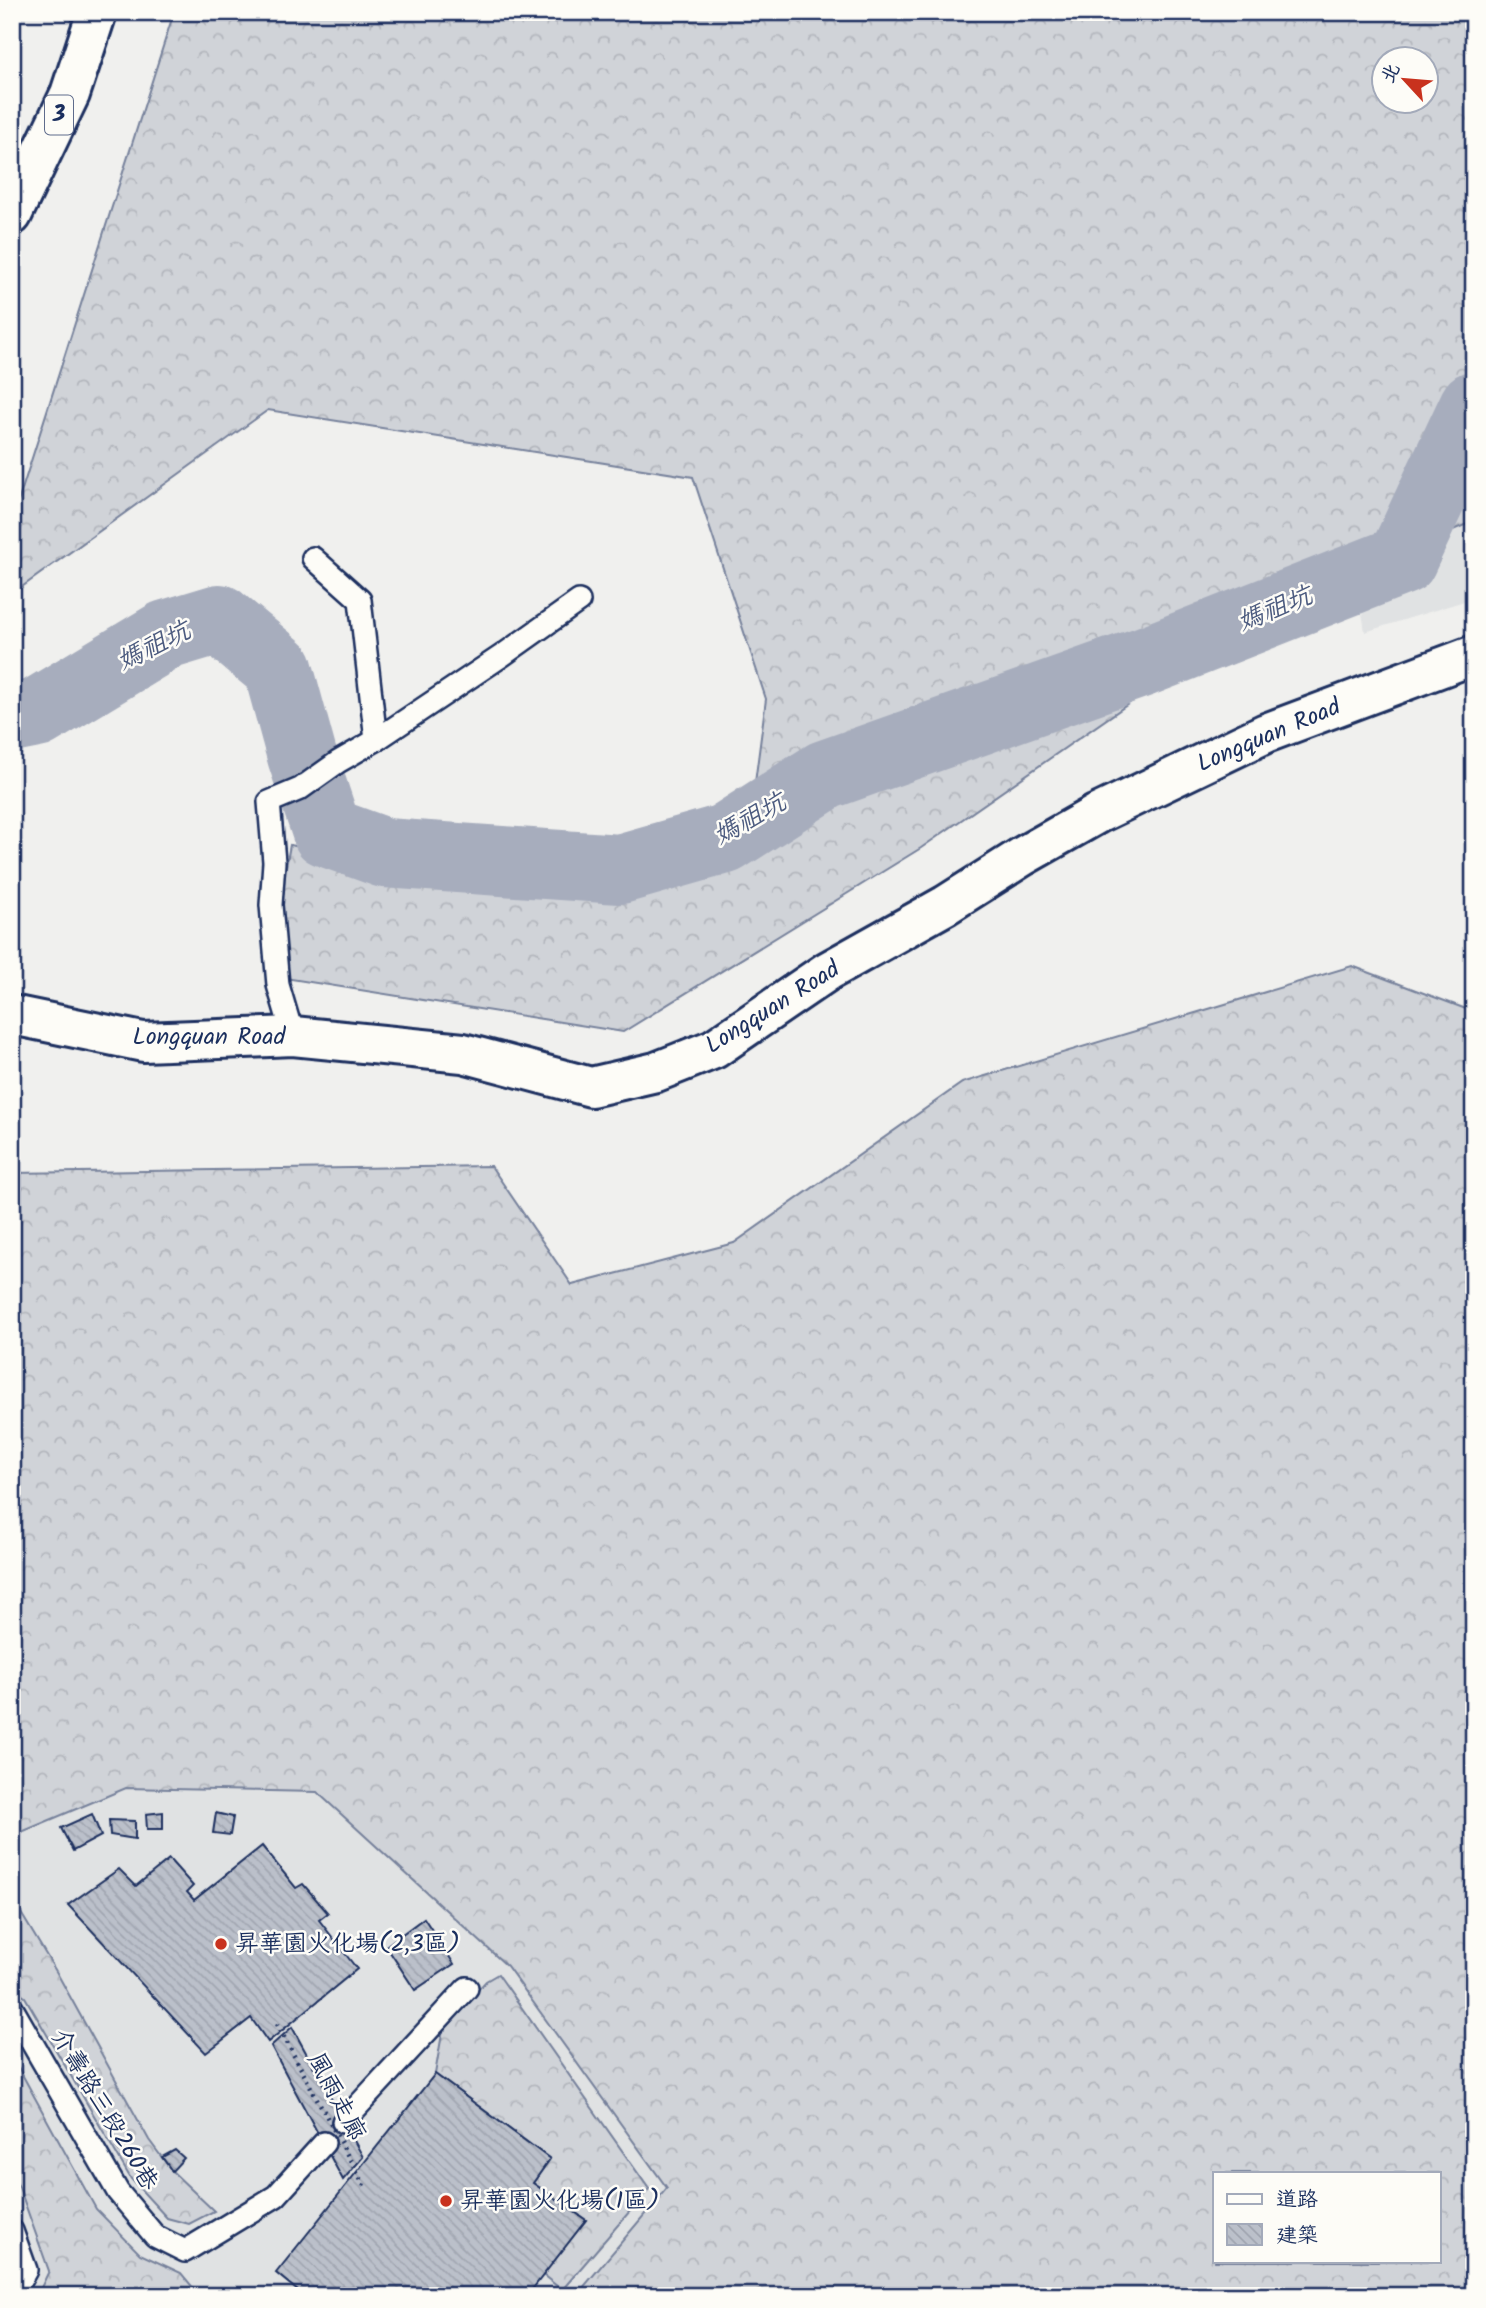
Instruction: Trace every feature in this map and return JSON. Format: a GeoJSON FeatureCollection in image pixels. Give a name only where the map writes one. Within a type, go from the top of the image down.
{"type":"FeatureCollection","features":[{"type":"Feature","properties":{"kind":"main road","name":"3"},"geometry":{"type":"LineString","coordinates":[[12,215],[70,94],[97,12]]}},
{"type":"Feature","properties":{"kind":"main road","name":"Longquan Road"},"geometry":{"type":"LineString","coordinates":[[12,1015],[143,1041],[293,1036],[463,1053],[591,1087],[656,1072],[714,1049],[828,971],[946,905],[1023,856],[1097,814],[1266,733],[1474,655]]}},
{"type":"Feature","properties":{"kind":"lane"},"geometry":{"type":"LineString","coordinates":[[313,558],[360,600],[376,740]]}},
{"type":"Feature","properties":{"kind":"lane"},"geometry":{"type":"LineString","coordinates":[[293,1036],[278,985],[271,905],[274,862],[269,802],[300,789],[338,762],[376,740],[579,601]]}},
{"type":"Feature","properties":{"kind":"lane"},"geometry":{"type":"LineString","coordinates":[[343,2122],[467,1988]]}},
{"type":"Feature","properties":{"kind":"lane","name":"介壽路三段260巷"},"geometry":{"type":"LineString","coordinates":[[12,2008],[118,2192],[155,2236],[185,2251],[276,2196],[324,2143]]}},
{"type":"Feature","properties":{"kind":"lane"},"geometry":{"type":"LineString","coordinates":[[12,2231],[26,2270],[12,2295]]}},
{"type":"Feature","properties":{"kind":"path","name":"風雨走廊"},"geometry":{"type":"LineString","coordinates":[[277,2024],[364,2186]]}},
{"type":"Feature","properties":{"kind":"shaded area"},"geometry":{"type":"Polygon","coordinates":[[[1474,411],[1474,598],[1365,632],[1351,540],[1474,411]]]}},
{"type":"Feature","properties":{"kind":"shaded area"},"geometry":{"type":"Polygon","coordinates":[[[126,1788],[317,1792],[507,1966],[668,2189],[576,2296],[12,2296],[12,1836],[126,1788]]]}},
{"type":"Feature","properties":{"kind":"green space"},"geometry":{"type":"Polygon","coordinates":[[[174,12],[1474,12],[1472,522],[1262,611],[921,848],[623,1032],[266,975],[290,845],[502,887],[744,866],[766,699],[693,477],[268,410],[12,594],[12,521],[174,12]]]}},
{"type":"Feature","properties":{"kind":"green space"},"geometry":{"type":"Polygon","coordinates":[[[1352,966],[1474,1012],[1474,2296],[576,2296],[667,2188],[507,1966],[317,1792],[126,1788],[12,1836],[12,1173],[491,1166],[572,1285],[734,1243],[962,1083],[1352,966]]]}},
{"type":"Feature","properties":{"kind":"green space"},"geometry":{"type":"Polygon","coordinates":[[[12,1898],[57,1973],[149,2140],[172,2171],[214,2211],[189,2224],[167,2218],[131,2179],[25,1997],[12,1988],[12,1898]]]}},
{"type":"Feature","properties":{"kind":"green space"},"geometry":{"type":"Polygon","coordinates":[[[498,1974],[649,2189],[562,2290],[543,2275],[586,2220],[533,2183],[550,2159],[435,2074],[443,2028],[486,1981],[498,1974]]]}},
{"type":"Feature","properties":{"kind":"green space"},"geometry":{"type":"Polygon","coordinates":[[[12,2056],[96,2209],[140,2254],[181,2273],[200,2296],[37,2296],[49,2271],[19,2187],[12,2176],[12,2056]]]}},
{"type":"Feature","properties":{"kind":"building"},"geometry":{"type":"Polygon","coordinates":[[[163,1812],[163,1829],[147,1829],[146,1814],[163,1812]]]}},
{"type":"Feature","properties":{"kind":"building"},"geometry":{"type":"Polygon","coordinates":[[[216,1813],[233,1817],[230,1835],[213,1833],[216,1813]]]}},
{"type":"Feature","properties":{"kind":"building"},"geometry":{"type":"Polygon","coordinates":[[[92,1814],[101,1836],[73,1851],[61,1828],[92,1814]]]}},
{"type":"Feature","properties":{"kind":"building"},"geometry":{"type":"Polygon","coordinates":[[[109,1820],[135,1821],[135,1839],[110,1835],[109,1820]]]}},
{"type":"Feature","properties":{"kind":"building","name":"昇華園火化場(2,3區)"},"geometry":{"type":"Polygon","coordinates":[[[262,1846],[296,1888],[303,1884],[328,1913],[319,1920],[357,1969],[268,2042],[251,2018],[206,2053],[68,1905],[119,1869],[136,1886],[169,1859],[193,1886],[187,1892],[194,1900],[262,1846]]]}},
{"type":"Feature","properties":{"kind":"building"},"geometry":{"type":"Polygon","coordinates":[[[424,1918],[454,1964],[415,1990],[386,1946],[424,1918]]]}},
{"type":"Feature","properties":{"kind":"building"},"geometry":{"type":"Polygon","coordinates":[[[292,2027],[363,2157],[343,2180],[271,2046],[292,2027]]]}},
{"type":"Feature","properties":{"kind":"building","name":"昇華園火化場(1區)"},"geometry":{"type":"Polygon","coordinates":[[[435,2074],[550,2159],[533,2183],[586,2220],[527,2296],[304,2296],[276,2273],[435,2074]]]}},
{"type":"Feature","properties":{"kind":"building"},"geometry":{"type":"Polygon","coordinates":[[[175,2150],[184,2158],[172,2171],[162,2157],[175,2150]]]}},
{"type":"Feature","properties":{"kind":"waterway","name":"媽祖坑"},"geometry":{"type":"LineString","coordinates":[[12,718],[37,713],[166,635],[219,619],[278,668],[302,756],[327,832],[385,853],[620,869],[725,839],[825,775],[1143,662],[1402,560],[1474,406]]}},
{"type":"Feature","properties":{"kind":"place","name":"昇華園火化場(2,3區)"},"geometry":{"type":"Point","coordinates":[221,1944]}},
{"type":"Feature","properties":{"kind":"place","name":"昇華園火化場(1區)"},"geometry":{"type":"Point","coordinates":[446,2201]}}]}
